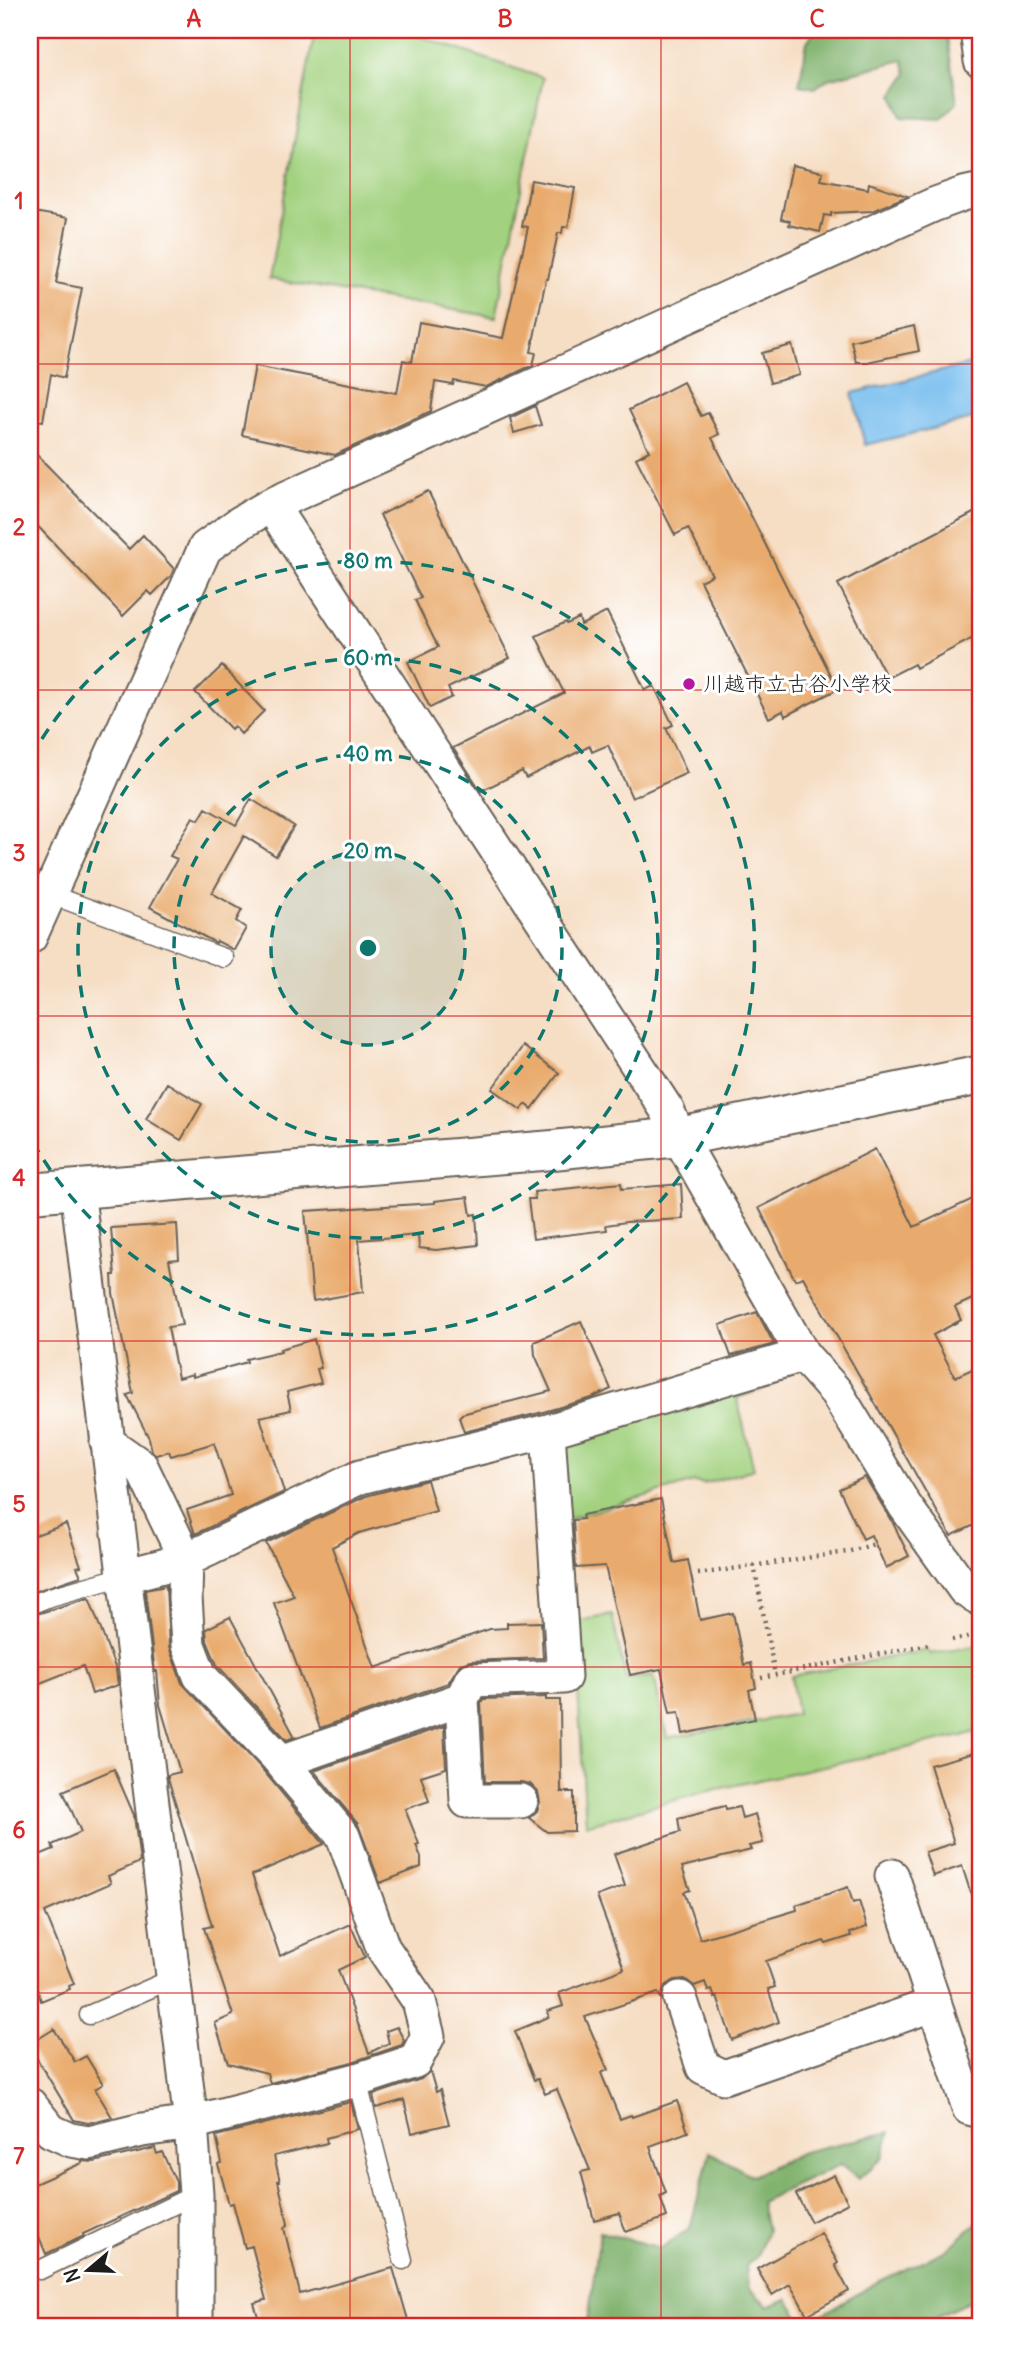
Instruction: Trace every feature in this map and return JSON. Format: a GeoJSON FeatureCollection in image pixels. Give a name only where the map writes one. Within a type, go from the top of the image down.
{"type":"FeatureCollection","features":[{"type":"Feature","properties":{"kind":"street"},"geometry":{"type":"LineString","coordinates":[[977,30],[981,61]]}},
{"type":"Feature","properties":{"kind":"street"},"geometry":{"type":"LineString","coordinates":[[30,937],[205,548],[271,505],[933,205],[981,190]]}},
{"type":"Feature","properties":{"kind":"street"},"geometry":{"type":"LineString","coordinates":[[271,505],[667,1110],[803,1355],[836,1392],[905,1506],[965,1590],[981,1599]]}},
{"type":"Feature","properties":{"kind":"street"},"geometry":{"type":"LineString","coordinates":[[30,1193],[680,1137],[981,1075]]}},
{"type":"Feature","properties":{"kind":"street"},"geometry":{"type":"LineString","coordinates":[[77,1189],[191,2123],[196,2194],[196,2327]]}},
{"type":"Feature","properties":{"kind":"street"},"geometry":{"type":"LineString","coordinates":[[124,1576],[186,1560],[360,1477],[548,1431],[803,1355]]}},
{"type":"Feature","properties":{"kind":"street"},"geometry":{"type":"LineString","coordinates":[[521,1801],[467,1801],[462,1699],[471,1680],[564,1677],[548,1431]]}},
{"type":"Feature","properties":{"kind":"street"},"geometry":{"type":"LineString","coordinates":[[32,2110],[51,2131],[89,2144],[142,2130],[191,2123],[357,2080],[415,2061],[428,2036],[419,2001],[383,1948],[342,1836],[281,1762],[200,1676],[188,1645],[186,1560],[141,1466],[107,1442]]}},
{"type":"Feature","properties":{"kind":"street"},"geometry":{"type":"LineString","coordinates":[[281,1762],[462,1699]]}},
{"type":"Feature","properties":{"kind":"street"},"geometry":{"type":"LineString","coordinates":[[892,1876],[969,2108],[981,2111]]}},
{"type":"Feature","properties":{"kind":"street"},"geometry":{"type":"LineString","coordinates":[[680,1998],[703,2067],[724,2077],[935,2004]]}},
{"type":"Feature","properties":{"kind":"lane"},"geometry":{"type":"LineString","coordinates":[[50,894],[224,958]]}},
{"type":"Feature","properties":{"kind":"lane"},"geometry":{"type":"LineString","coordinates":[[30,1605],[124,1576]]}},
{"type":"Feature","properties":{"kind":"lane"},"geometry":{"type":"LineString","coordinates":[[89,2015],[172,1979]]}},
{"type":"Feature","properties":{"kind":"lane"},"geometry":{"type":"LineString","coordinates":[[357,2080],[404,2260]]}},
{"type":"Feature","properties":{"kind":"lane"},"geometry":{"type":"LineString","coordinates":[[40,2270],[196,2194]]}},
{"type":"Feature","properties":{"kind":"path"},"geometry":{"type":"LineString","coordinates":[[698,1574],[847,1552],[875,1544]]}},
{"type":"Feature","properties":{"kind":"path"},"geometry":{"type":"LineString","coordinates":[[754,1565],[775,1675]]}},
{"type":"Feature","properties":{"kind":"path"},"geometry":{"type":"LineString","coordinates":[[952,1640],[981,1634]]}},
{"type":"Feature","properties":{"kind":"path"},"geometry":{"type":"LineString","coordinates":[[761,1678],[929,1644]]}},
{"type":"Feature","properties":{"kind":"green space"},"geometry":{"type":"Polygon","coordinates":[[[315,30],[402,30],[543,78],[496,317],[269,279],[315,30]]]}},
{"type":"Feature","properties":{"kind":"green space"},"geometry":{"type":"Polygon","coordinates":[[[815,30],[946,30],[957,103],[941,119],[901,117],[893,95],[907,74],[903,60],[828,79],[815,88],[799,85],[807,42],[815,30]]]}},
{"type":"Feature","properties":{"kind":"green space"},"geometry":{"type":"Polygon","coordinates":[[[769,1376],[772,1386],[737,1398],[754,1469],[704,1484],[694,1482],[568,1519],[562,1443],[769,1376]]]}},
{"type":"Feature","properties":{"kind":"green space"},"geometry":{"type":"Polygon","coordinates":[[[612,1615],[626,1679],[654,1676],[667,1738],[797,1714],[791,1676],[928,1650],[930,1654],[981,1645],[981,1730],[704,1792],[586,1825],[574,1622],[612,1615]]]}},
{"type":"Feature","properties":{"kind":"green space"},"geometry":{"type":"Polygon","coordinates":[[[890,2132],[882,2159],[858,2179],[841,2164],[761,2202],[767,2231],[757,2256],[746,2266],[748,2287],[768,2306],[788,2299],[801,2320],[816,2318],[880,2281],[947,2250],[981,2219],[981,2296],[914,2327],[587,2327],[600,2232],[661,2248],[690,2228],[710,2152],[752,2176],[802,2152],[890,2132]]]}},
{"type":"Feature","properties":{"kind":"water"},"geometry":{"type":"Polygon","coordinates":[[[974,363],[981,393],[981,417],[865,445],[852,393],[974,363]]]}},
{"type":"Feature","properties":{"kind":"building"},"geometry":{"type":"Polygon","coordinates":[[[792,165],[823,172],[821,180],[868,189],[869,183],[907,196],[872,211],[824,215],[820,232],[789,225],[790,221],[781,219],[792,165]]]}},
{"type":"Feature","properties":{"kind":"building"},"geometry":{"type":"Polygon","coordinates":[[[531,180],[575,188],[568,227],[563,227],[562,233],[558,233],[546,279],[531,352],[536,353],[533,365],[486,387],[454,381],[453,385],[435,382],[431,411],[335,455],[242,435],[255,366],[397,393],[403,360],[412,362],[419,322],[503,338],[528,227],[522,226],[531,180]]]}},
{"type":"Feature","properties":{"kind":"building"},"geometry":{"type":"Polygon","coordinates":[[[34,212],[68,218],[56,283],[82,288],[64,378],[51,374],[43,421],[30,420],[30,238],[34,212]]]}},
{"type":"Feature","properties":{"kind":"building"},"geometry":{"type":"Polygon","coordinates":[[[914,326],[919,351],[856,362],[851,341],[914,326]]]}},
{"type":"Feature","properties":{"kind":"building"},"geometry":{"type":"Polygon","coordinates":[[[792,345],[800,375],[770,383],[762,353],[792,345]]]}},
{"type":"Feature","properties":{"kind":"building"},"geometry":{"type":"Polygon","coordinates":[[[683,382],[701,416],[708,413],[719,434],[712,438],[838,689],[785,716],[783,711],[769,718],[700,581],[712,575],[688,528],[675,535],[636,458],[649,451],[629,410],[683,382]]]}},
{"type":"Feature","properties":{"kind":"building"},"geometry":{"type":"Polygon","coordinates":[[[535,406],[541,425],[514,433],[510,418],[535,406]]]}},
{"type":"Feature","properties":{"kind":"building"},"geometry":{"type":"Polygon","coordinates":[[[30,448],[129,549],[143,535],[174,569],[171,576],[152,595],[148,591],[123,616],[30,518],[30,448]]]}},
{"type":"Feature","properties":{"kind":"building"},"geometry":{"type":"Polygon","coordinates":[[[428,491],[510,658],[448,688],[452,697],[430,708],[408,662],[438,647],[415,600],[421,598],[380,515],[428,491]]]}},
{"type":"Feature","properties":{"kind":"building"},"geometry":{"type":"Polygon","coordinates":[[[981,509],[981,634],[916,668],[914,664],[887,678],[838,584],[981,509]]]}},
{"type":"Feature","properties":{"kind":"building"},"geometry":{"type":"Polygon","coordinates":[[[607,612],[645,690],[654,686],[673,725],[666,728],[687,773],[632,798],[608,745],[592,752],[590,746],[526,778],[522,771],[481,791],[453,748],[564,693],[536,636],[579,618],[581,625],[607,612]]]}},
{"type":"Feature","properties":{"kind":"building"},"geometry":{"type":"Polygon","coordinates":[[[222,666],[264,711],[241,734],[234,726],[231,729],[195,692],[222,666]]]}},
{"type":"Feature","properties":{"kind":"building"},"geometry":{"type":"Polygon","coordinates":[[[251,799],[294,826],[276,856],[244,836],[212,893],[242,910],[236,921],[246,928],[234,950],[150,907],[177,859],[170,856],[193,817],[199,820],[206,808],[236,825],[251,799]]]}},
{"type":"Feature","properties":{"kind":"building"},"geometry":{"type":"Polygon","coordinates":[[[523,1046],[559,1073],[532,1109],[526,1104],[521,1110],[492,1089],[523,1046]]]}},
{"type":"Feature","properties":{"kind":"building"},"geometry":{"type":"Polygon","coordinates":[[[167,1083],[202,1104],[181,1140],[146,1119],[167,1083]]]}},
{"type":"Feature","properties":{"kind":"building"},"geometry":{"type":"Polygon","coordinates":[[[875,1149],[914,1227],[981,1195],[981,1295],[955,1307],[961,1320],[933,1335],[955,1377],[981,1365],[981,1522],[951,1536],[803,1277],[795,1280],[759,1208],[875,1149]]]}},
{"type":"Feature","properties":{"kind":"building"},"geometry":{"type":"Polygon","coordinates":[[[621,1183],[622,1189],[681,1184],[683,1219],[626,1222],[606,1225],[607,1230],[533,1239],[528,1199],[535,1199],[534,1192],[621,1183]]]}},
{"type":"Feature","properties":{"kind":"building"},"geometry":{"type":"Polygon","coordinates":[[[468,1197],[471,1215],[476,1214],[478,1245],[436,1250],[419,1248],[418,1235],[359,1240],[363,1292],[313,1301],[305,1211],[435,1203],[468,1197]]]}},
{"type":"Feature","properties":{"kind":"building"},"geometry":{"type":"Polygon","coordinates":[[[177,1224],[179,1259],[169,1260],[182,1325],[168,1327],[178,1378],[193,1374],[193,1377],[247,1362],[246,1359],[281,1351],[280,1349],[314,1339],[321,1368],[317,1369],[321,1383],[287,1392],[291,1410],[260,1417],[284,1492],[195,1534],[187,1510],[231,1495],[214,1443],[171,1456],[169,1451],[156,1455],[152,1451],[149,1438],[127,1395],[133,1393],[113,1293],[112,1275],[115,1275],[111,1228],[177,1224]]]}},
{"type":"Feature","properties":{"kind":"building"},"geometry":{"type":"Polygon","coordinates":[[[757,1312],[774,1344],[731,1356],[720,1325],[757,1312]]]}},
{"type":"Feature","properties":{"kind":"building"},"geometry":{"type":"Polygon","coordinates":[[[581,1321],[611,1389],[592,1398],[464,1432],[459,1417],[462,1414],[551,1391],[535,1355],[534,1342],[581,1321]]]}},
{"type":"Feature","properties":{"kind":"building"},"geometry":{"type":"Polygon","coordinates":[[[865,1477],[909,1556],[886,1568],[871,1535],[863,1539],[839,1489],[865,1477]]]}},
{"type":"Feature","properties":{"kind":"building"},"geometry":{"type":"Polygon","coordinates":[[[427,1480],[436,1511],[359,1533],[332,1547],[375,1668],[490,1629],[507,1628],[507,1623],[541,1622],[543,1658],[470,1661],[460,1664],[448,1683],[320,1728],[274,1603],[294,1596],[266,1543],[366,1496],[427,1480]]]}},
{"type":"Feature","properties":{"kind":"building"},"geometry":{"type":"Polygon","coordinates":[[[661,1499],[674,1563],[688,1560],[700,1620],[733,1613],[744,1665],[751,1663],[756,1688],[749,1690],[755,1719],[683,1734],[679,1712],[670,1713],[661,1669],[630,1675],[605,1566],[576,1568],[573,1520],[583,1519],[582,1515],[661,1499]]]}},
{"type":"Feature","properties":{"kind":"building"},"geometry":{"type":"Polygon","coordinates":[[[66,1524],[81,1566],[77,1567],[81,1576],[30,1593],[30,1537],[66,1524]]]}},
{"type":"Feature","properties":{"kind":"building"},"geometry":{"type":"Polygon","coordinates":[[[166,1586],[169,1647],[182,1683],[262,1769],[324,1844],[252,1875],[280,1956],[350,1924],[365,1957],[338,1970],[369,2053],[389,2043],[386,2031],[397,2027],[404,2040],[402,2045],[352,2062],[270,2083],[267,2073],[228,2063],[215,2023],[233,2015],[204,1928],[212,1926],[168,1778],[168,1775],[180,1772],[160,1705],[145,1590],[166,1586]]]}},
{"type":"Feature","properties":{"kind":"building"},"geometry":{"type":"Polygon","coordinates":[[[89,1598],[116,1670],[118,1685],[92,1694],[83,1666],[30,1687],[30,1616],[89,1598]]]}},
{"type":"Feature","properties":{"kind":"building"},"geometry":{"type":"Polygon","coordinates":[[[230,1617],[295,1737],[287,1740],[217,1665],[207,1641],[206,1629],[230,1617]]]}},
{"type":"Feature","properties":{"kind":"building"},"geometry":{"type":"Polygon","coordinates":[[[546,1697],[546,1700],[560,1700],[561,1792],[574,1792],[574,1831],[547,1832],[529,1818],[537,1811],[540,1802],[538,1792],[530,1784],[485,1782],[483,1699],[546,1697]]]}},
{"type":"Feature","properties":{"kind":"building"},"geometry":{"type":"Polygon","coordinates":[[[444,1726],[446,1768],[421,1776],[429,1801],[405,1809],[419,1844],[416,1845],[421,1857],[421,1867],[380,1883],[358,1824],[314,1771],[444,1726]]]}},
{"type":"Feature","properties":{"kind":"building"},"geometry":{"type":"Polygon","coordinates":[[[981,1751],[981,1909],[976,1909],[962,1866],[933,1876],[925,1852],[954,1843],[930,1765],[981,1751]]]}},
{"type":"Feature","properties":{"kind":"building"},"geometry":{"type":"Polygon","coordinates":[[[114,1769],[134,1815],[140,1862],[108,1876],[111,1883],[45,1912],[74,1984],[69,1986],[70,1989],[41,2001],[36,1985],[30,1988],[30,1859],[54,1849],[52,1845],[81,1832],[63,1791],[114,1769]]]}},
{"type":"Feature","properties":{"kind":"building"},"geometry":{"type":"Polygon","coordinates":[[[725,1806],[726,1810],[739,1807],[742,1818],[755,1814],[763,1843],[749,1846],[751,1850],[682,1867],[690,1890],[684,1892],[700,1939],[797,1910],[796,1905],[848,1887],[853,1903],[859,1901],[867,1927],[850,1933],[851,1936],[826,1944],[824,1941],[766,1961],[775,1987],[768,1989],[779,2022],[732,2040],[717,1997],[715,1998],[712,1990],[708,1991],[705,1982],[694,1986],[685,1979],[675,1980],[665,1986],[661,1998],[658,1993],[585,2017],[608,2070],[601,2073],[620,2119],[677,2101],[688,2132],[650,2146],[666,2193],[660,2196],[667,2217],[626,2232],[619,2213],[594,2220],[581,2172],[590,2170],[557,2089],[545,2094],[538,2079],[534,2080],[515,2031],[549,2017],[548,2011],[563,2006],[559,1993],[624,1969],[597,1896],[625,1886],[614,1854],[680,1832],[678,1818],[725,1806]]]}},
{"type":"Feature","properties":{"kind":"building"},"geometry":{"type":"Polygon","coordinates":[[[54,2029],[75,2062],[86,2056],[103,2084],[95,2089],[112,2117],[88,2123],[74,2120],[30,2047],[30,2044],[54,2029]]]}},
{"type":"Feature","properties":{"kind":"building"},"geometry":{"type":"Polygon","coordinates":[[[430,2071],[436,2092],[440,2090],[449,2124],[412,2133],[404,2100],[376,2108],[373,2095],[421,2079],[430,2071]]]}},
{"type":"Feature","properties":{"kind":"building"},"geometry":{"type":"Polygon","coordinates":[[[351,2102],[358,2129],[326,2138],[327,2143],[274,2156],[288,2224],[284,2228],[300,2294],[393,2268],[410,2327],[261,2327],[254,2303],[266,2300],[252,2246],[245,2248],[233,2203],[229,2204],[218,2164],[222,2163],[216,2136],[351,2102]]]}},
{"type":"Feature","properties":{"kind":"building"},"geometry":{"type":"Polygon","coordinates":[[[155,2148],[157,2154],[162,2152],[176,2182],[176,2191],[46,2254],[30,2215],[30,2186],[82,2161],[94,2162],[155,2148]]]}},
{"type":"Feature","properties":{"kind":"building"},"geometry":{"type":"Polygon","coordinates":[[[834,2175],[848,2203],[811,2222],[796,2194],[834,2175]]]}},
{"type":"Feature","properties":{"kind":"building"},"geometry":{"type":"Polygon","coordinates":[[[821,2233],[838,2263],[835,2265],[849,2291],[807,2315],[790,2284],[772,2295],[757,2269],[821,2233]]]}},
{"type":"Feature","properties":{"kind":"place","name":"川越市立古谷小学校"},"geometry":{"type":"Point","coordinates":[689,684]}}]}
